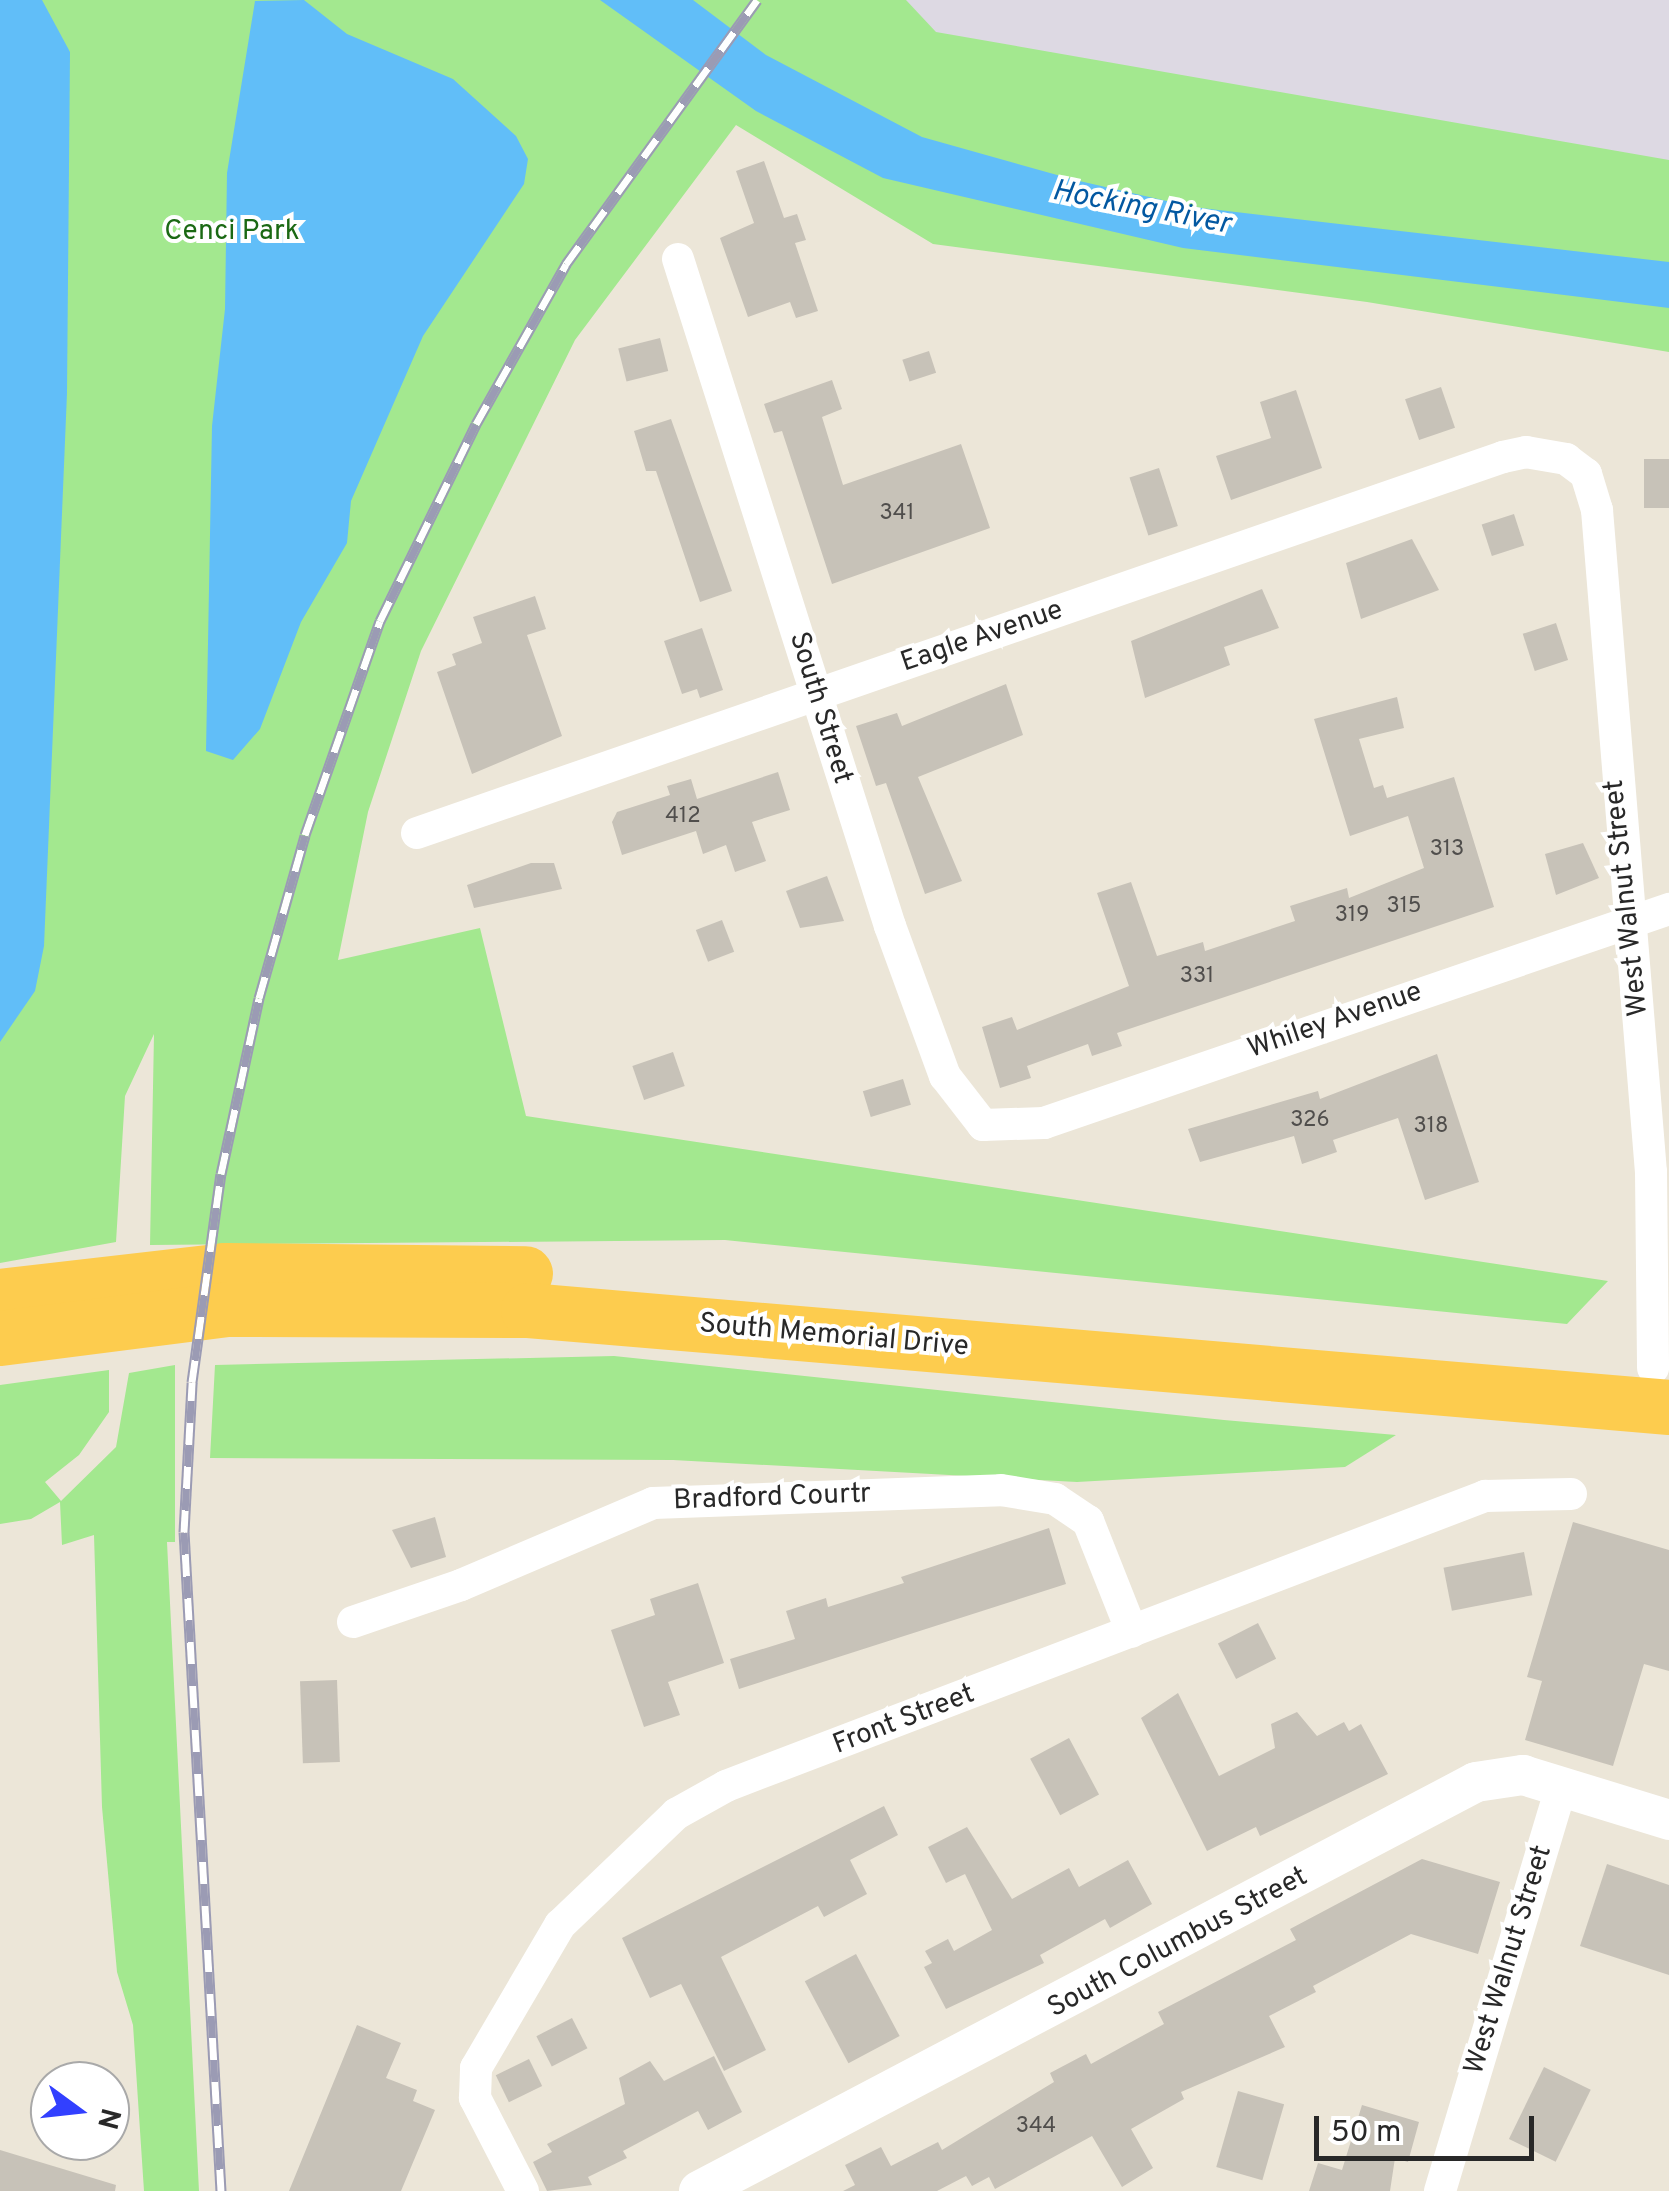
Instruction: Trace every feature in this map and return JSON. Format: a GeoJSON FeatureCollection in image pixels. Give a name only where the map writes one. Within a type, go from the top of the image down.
{"type":"FeatureCollection","features":[{"type":"Feature","properties":{"kind":"highway","name":"South Memorial Drive"},"geometry":{"type":"LineString","coordinates":[[0,1296],[224,1270],[528,1310],[1664,1381]]}},
{"type":"Feature","properties":{"kind":"highway","name":"South Memorial Drive"},"geometry":{"type":"LineString","coordinates":[[0,1338],[371,1287]]}},
{"type":"Feature","properties":{"kind":"street","name":"South Street"},"geometry":{"type":"LineString","coordinates":[[678,259],[817,694],[945,1076],[970,1116],[1000,1130]]}},
{"type":"Feature","properties":{"kind":"street","name":"Eagle Avenue"},"geometry":{"type":"LineString","coordinates":[[417,832],[1503,457],[1548,453]]}},
{"type":"Feature","properties":{"kind":"street","name":"West Walnut Street"},"geometry":{"type":"LineString","coordinates":[[1548,453],[1579,468],[1594,492],[1651,1172],[1664,1381]]}},
{"type":"Feature","properties":{"kind":"street","name":"Whiley Avenue"},"geometry":{"type":"LineString","coordinates":[[1000,1130],[1044,1123],[1669,909]]}},
{"type":"Feature","properties":{"kind":"street","name":"Bradford Courtr"},"geometry":{"type":"LineString","coordinates":[[353,1622],[461,1585],[652,1503],[1001,1490],[1055,1499],[1088,1522],[1132,1632]]}},
{"type":"Feature","properties":{"kind":"street","name":"Front Street"},"geometry":{"type":"LineString","coordinates":[[523,2191],[475,2098],[476,2068],[560,1924],[620,1860],[726,1786],[1485,1496],[1571,1494]]}},
{"type":"Feature","properties":{"kind":"street","name":"South Columbus Street"},"geometry":{"type":"LineString","coordinates":[[699,2191],[739,2182],[1476,1782],[1523,1775],[1669,1820]]}},
{"type":"Feature","properties":{"kind":"street","name":"West Walnut Street"},"geometry":{"type":"LineString","coordinates":[[1440,2191],[1561,1787]]}},
{"type":"Feature","properties":{"kind":"shaded area"},"geometry":{"type":"Polygon","coordinates":[[[868,0],[1669,0],[1669,243],[1149,183],[868,0]]]}},
{"type":"Feature","properties":{"kind":"green space","name":"Cenci Park"},"geometry":{"type":"Polygon","coordinates":[[[0,0],[906,0],[936,32],[1669,160],[1669,352],[1367,302],[933,244],[736,125],[575,340],[421,651],[368,812],[338,960],[480,928],[526,1116],[1608,1281],[1567,1324],[725,1240],[150,1245],[154,1034],[125,1096],[116,1242],[0,1263],[0,0]]]}},
{"type":"Feature","properties":{"kind":"green space"},"geometry":{"type":"Polygon","coordinates":[[[614,1356],[1396,1435],[1345,1467],[1077,1482],[673,1460],[210,1458],[215,1365],[614,1356]]]}},
{"type":"Feature","properties":{"kind":"green space"},"geometry":{"type":"Polygon","coordinates":[[[175,1365],[175,1542],[167,1542],[199,2191],[144,2191],[133,2025],[117,1972],[102,1807],[94,1535],[62,1545],[60,1502],[31,1519],[0,1524],[0,1385],[109,1370],[109,1412],[79,1455],[45,1482],[61,1501],[116,1447],[129,1373],[175,1365]]]}},
{"type":"Feature","properties":{"kind":"water"},"geometry":{"type":"Polygon","coordinates":[[[0,0],[42,0],[70,52],[67,393],[44,946],[35,991],[0,1042],[0,0]]]}},
{"type":"Feature","properties":{"kind":"water"},"geometry":{"type":"Polygon","coordinates":[[[304,0],[347,34],[453,79],[516,136],[528,159],[524,184],[423,336],[351,501],[347,543],[301,622],[260,729],[233,760],[206,751],[212,426],[225,309],[227,173],[255,1],[304,0]]]}},
{"type":"Feature","properties":{"kind":"water","name":"Hocking River"},"geometry":{"type":"Polygon","coordinates":[[[600,0],[693,0],[766,55],[922,137],[1075,180],[1193,207],[1669,262],[1669,308],[1183,248],[883,178],[756,111],[600,0]]]}},
{"type":"Feature","properties":{"kind":"building"},"geometry":{"type":"Polygon","coordinates":[[[764,161],[784,218],[797,214],[806,240],[795,243],[818,311],[796,318],[790,302],[748,317],[720,238],[754,223],[736,171],[764,161]]]}},
{"type":"Feature","properties":{"kind":"building"},"geometry":{"type":"Polygon","coordinates":[[[660,338],[668,371],[627,381],[618,348],[660,338]]]}},
{"type":"Feature","properties":{"kind":"building"},"geometry":{"type":"Polygon","coordinates":[[[929,351],[936,373],[909,382],[902,360],[929,351]]]}},
{"type":"Feature","properties":{"kind":"building"},"geometry":{"type":"Polygon","coordinates":[[[832,380],[842,409],[822,417],[843,485],[961,444],[990,528],[832,584],[782,431],[774,433],[764,404],[832,380]]]}},
{"type":"Feature","properties":{"kind":"building"},"geometry":{"type":"Polygon","coordinates":[[[1441,387],[1455,428],[1419,440],[1405,399],[1441,387]]]}},
{"type":"Feature","properties":{"kind":"building"},"geometry":{"type":"Polygon","coordinates":[[[1296,390],[1322,468],[1231,500],[1216,456],[1271,438],[1260,402],[1296,390]]]}},
{"type":"Feature","properties":{"kind":"building"},"geometry":{"type":"Polygon","coordinates":[[[671,419],[732,591],[700,602],[656,471],[646,471],[634,431],[671,419]]]}},
{"type":"Feature","properties":{"kind":"building"},"geometry":{"type":"Polygon","coordinates":[[[1644,459],[1669,459],[1669,508],[1644,508],[1644,459]]]}},
{"type":"Feature","properties":{"kind":"building"},"geometry":{"type":"Polygon","coordinates":[[[1159,468],[1178,526],[1148,536],[1130,478],[1159,468]]]}},
{"type":"Feature","properties":{"kind":"building"},"geometry":{"type":"Polygon","coordinates":[[[1514,514],[1524,545],[1492,556],[1482,525],[1514,514]]]}},
{"type":"Feature","properties":{"kind":"building"},"geometry":{"type":"Polygon","coordinates":[[[1412,539],[1439,590],[1361,619],[1346,563],[1412,539]]]}},
{"type":"Feature","properties":{"kind":"building"},"geometry":{"type":"Polygon","coordinates":[[[1262,589],[1279,628],[1224,647],[1230,665],[1145,698],[1131,641],[1262,589]]]}},
{"type":"Feature","properties":{"kind":"building"},"geometry":{"type":"Polygon","coordinates":[[[535,596],[546,629],[527,635],[562,736],[472,774],[437,672],[456,665],[452,654],[482,643],[473,617],[535,596]]]}},
{"type":"Feature","properties":{"kind":"building"},"geometry":{"type":"Polygon","coordinates":[[[1556,623],[1568,660],[1535,671],[1523,634],[1556,623]]]}},
{"type":"Feature","properties":{"kind":"building"},"geometry":{"type":"Polygon","coordinates":[[[702,628],[723,690],[700,698],[697,689],[682,694],[664,641],[702,628]]]}},
{"type":"Feature","properties":{"kind":"building"},"geometry":{"type":"Polygon","coordinates":[[[1006,684],[1023,735],[918,777],[962,881],[925,894],[886,783],[876,786],[856,726],[897,713],[902,726],[1006,684]]]}},
{"type":"Feature","properties":{"kind":"building"},"geometry":{"type":"Polygon","coordinates":[[[1397,697],[1404,728],[1359,739],[1374,788],[1383,785],[1387,798],[1454,777],[1494,907],[1117,1033],[1122,1046],[1092,1056],[1088,1044],[1027,1066],[1031,1078],[1000,1088],[982,1027],[1012,1017],[1017,1030],[1129,986],[1097,893],[1131,882],[1157,956],[1203,942],[1205,951],[1295,921],[1290,906],[1347,888],[1349,898],[1424,868],[1408,816],[1350,836],[1314,719],[1397,697]]]}},
{"type":"Feature","properties":{"kind":"building"},"geometry":{"type":"Polygon","coordinates":[[[778,772],[790,810],[752,822],[766,861],[735,872],[726,845],[703,854],[696,831],[622,855],[612,822],[617,812],[670,795],[667,786],[691,779],[697,799],[778,772]]]}},
{"type":"Feature","properties":{"kind":"building"},"geometry":{"type":"Polygon","coordinates":[[[1583,843],[1599,878],[1556,895],[1545,854],[1583,843]]]}},
{"type":"Feature","properties":{"kind":"building"},"geometry":{"type":"Polygon","coordinates":[[[531,863],[554,863],[562,889],[474,908],[467,885],[531,863]]]}},
{"type":"Feature","properties":{"kind":"building"},"geometry":{"type":"Polygon","coordinates":[[[827,876],[844,921],[800,928],[786,891],[827,876]]]}},
{"type":"Feature","properties":{"kind":"building"},"geometry":{"type":"Polygon","coordinates":[[[722,920],[734,952],[708,962],[696,930],[722,920]]]}},
{"type":"Feature","properties":{"kind":"building"},"geometry":{"type":"Polygon","coordinates":[[[673,1052],[685,1086],[644,1100],[632,1066],[673,1052]]]}},
{"type":"Feature","properties":{"kind":"building"},"geometry":{"type":"Polygon","coordinates":[[[1437,1054],[1479,1182],[1425,1200],[1398,1118],[1333,1140],[1337,1152],[1302,1164],[1294,1136],[1200,1162],[1188,1129],[1318,1091],[1320,1099],[1437,1054]]]}},
{"type":"Feature","properties":{"kind":"building"},"geometry":{"type":"Polygon","coordinates":[[[903,1079],[911,1105],[871,1117],[863,1091],[903,1079]]]}},
{"type":"Feature","properties":{"kind":"building"},"geometry":{"type":"Polygon","coordinates":[[[435,1517],[446,1557],[411,1568],[392,1530],[435,1517]]]}},
{"type":"Feature","properties":{"kind":"building"},"geometry":{"type":"Polygon","coordinates":[[[1573,1522],[1669,1550],[1669,1671],[1644,1664],[1613,1766],[1525,1740],[1542,1681],[1527,1677],[1573,1522]]]}},
{"type":"Feature","properties":{"kind":"building"},"geometry":{"type":"Polygon","coordinates":[[[1049,1528],[1066,1584],[739,1689],[730,1659],[795,1639],[786,1611],[826,1598],[828,1607],[904,1583],[901,1577],[1049,1528]]]}},
{"type":"Feature","properties":{"kind":"building"},"geometry":{"type":"Polygon","coordinates":[[[1524,1552],[1532,1595],[1452,1611],[1444,1568],[1524,1552]]]}},
{"type":"Feature","properties":{"kind":"building"},"geometry":{"type":"Polygon","coordinates":[[[698,1583],[724,1663],[668,1682],[680,1715],[644,1727],[611,1630],[655,1615],[650,1599],[698,1583]]]}},
{"type":"Feature","properties":{"kind":"building"},"geometry":{"type":"Polygon","coordinates":[[[1258,1623],[1276,1659],[1236,1679],[1218,1643],[1258,1623]]]}},
{"type":"Feature","properties":{"kind":"building"},"geometry":{"type":"Polygon","coordinates":[[[337,1680],[340,1762],[303,1763],[300,1681],[337,1680]]]}},
{"type":"Feature","properties":{"kind":"building"},"geometry":{"type":"Polygon","coordinates":[[[1178,1693],[1219,1776],[1275,1748],[1271,1724],[1297,1712],[1317,1736],[1344,1722],[1349,1731],[1361,1724],[1388,1774],[1260,1836],[1256,1827],[1207,1851],[1141,1718],[1178,1693]]]}},
{"type":"Feature","properties":{"kind":"building"},"geometry":{"type":"Polygon","coordinates":[[[1069,1738],[1099,1795],[1060,1815],[1030,1759],[1069,1738]]]}},
{"type":"Feature","properties":{"kind":"building"},"geometry":{"type":"Polygon","coordinates":[[[884,1806],[898,1835],[850,1860],[867,1894],[824,1917],[818,1906],[721,1957],[766,2050],[724,2071],[681,1984],[650,1998],[622,1938],[884,1806]]]}},
{"type":"Feature","properties":{"kind":"building"},"geometry":{"type":"Polygon","coordinates":[[[967,1827],[1012,1899],[1069,1868],[1079,1887],[1128,1860],[1152,1904],[1110,1928],[1105,1919],[1040,1955],[1044,1963],[946,2009],[924,1967],[932,1963],[925,1951],[948,1939],[954,1951],[992,1930],[965,1874],[946,1883],[928,1847],[967,1827]]]}},
{"type":"Feature","properties":{"kind":"building"},"geometry":{"type":"Polygon","coordinates":[[[1422,1859],[1500,1882],[1478,1954],[1411,1934],[1313,1986],[1316,1992],[1269,2016],[1285,2047],[1181,2092],[1184,2099],[1131,2129],[1153,2168],[1122,2187],[1092,2136],[995,2189],[989,2177],[972,2186],[966,2176],[937,2191],[843,2191],[855,2185],[845,2165],[881,2147],[891,2166],[938,2142],[942,2150],[1054,2082],[1050,2073],[1086,2054],[1091,2064],[1164,2024],[1158,2012],[1296,1940],[1290,1929],[1422,1859]]]}},
{"type":"Feature","properties":{"kind":"building"},"geometry":{"type":"Polygon","coordinates":[[[1607,1864],[1669,1885],[1669,1975],[1580,1946],[1607,1864]]]}},
{"type":"Feature","properties":{"kind":"building"},"geometry":{"type":"Polygon","coordinates":[[[856,1954],[900,2036],[848,2063],[805,1981],[856,1954]]]}},
{"type":"Feature","properties":{"kind":"building"},"geometry":{"type":"Polygon","coordinates":[[[572,2018],[587,2048],[552,2066],[536,2036],[572,2018]]]}},
{"type":"Feature","properties":{"kind":"building"},"geometry":{"type":"Polygon","coordinates":[[[357,2025],[401,2043],[386,2078],[417,2090],[413,2101],[435,2110],[401,2191],[289,2191],[357,2025]]]}},
{"type":"Feature","properties":{"kind":"building"},"geometry":{"type":"Polygon","coordinates":[[[714,2056],[742,2112],[708,2130],[698,2111],[623,2151],[627,2158],[588,2177],[592,2185],[547,2191],[533,2162],[552,2152],[547,2144],[625,2104],[619,2078],[650,2061],[664,2081],[714,2056]]]}},
{"type":"Feature","properties":{"kind":"building"},"geometry":{"type":"Polygon","coordinates":[[[529,2059],[542,2086],[509,2102],[496,2075],[529,2059]]]}},
{"type":"Feature","properties":{"kind":"building"},"geometry":{"type":"Polygon","coordinates":[[[1544,2067],[1591,2090],[1556,2162],[1509,2139],[1544,2067]]]}},
{"type":"Feature","properties":{"kind":"building"},"geometry":{"type":"Polygon","coordinates":[[[1238,2091],[1284,2104],[1262,2180],[1216,2167],[1238,2091]]]}},
{"type":"Feature","properties":{"kind":"building"},"geometry":{"type":"Polygon","coordinates":[[[1362,2105],[1419,2122],[1408,2162],[1395,2158],[1390,2191],[1309,2191],[1318,2163],[1342,2170],[1362,2105]]]}},
{"type":"Feature","properties":{"kind":"building"},"geometry":{"type":"Polygon","coordinates":[[[0,2150],[116,2185],[115,2191],[0,2191],[0,2150]]]}},
{"type":"Feature","properties":{"kind":"railway"},"geometry":{"type":"LineString","coordinates":[[221,2191],[184,1532],[192,1382],[221,1174],[259,998],[305,835],[380,621],[476,424],[566,264],[757,0]]}}]}
